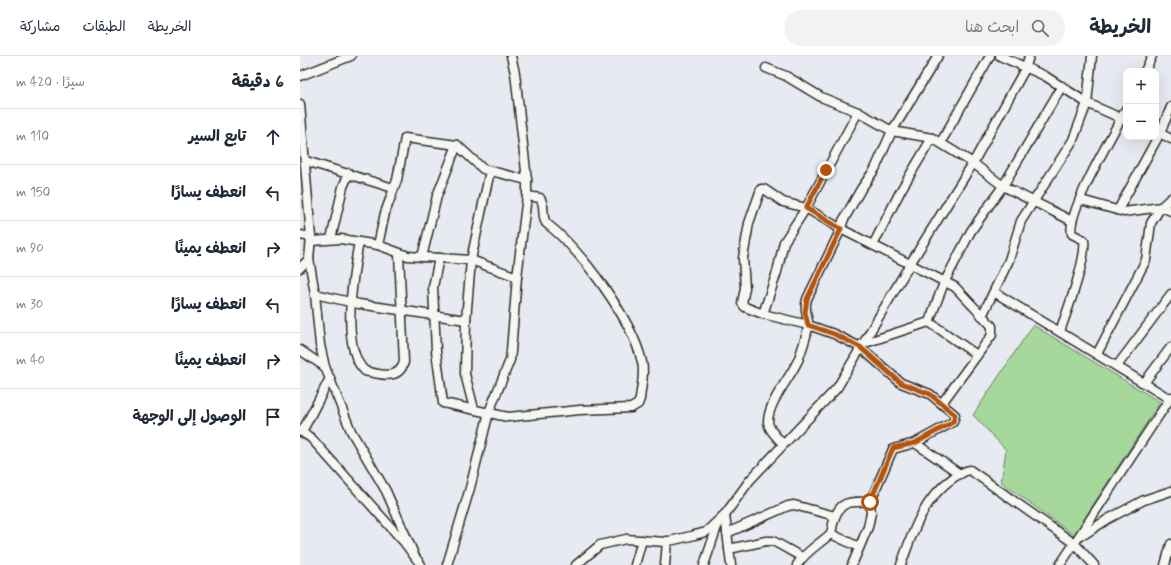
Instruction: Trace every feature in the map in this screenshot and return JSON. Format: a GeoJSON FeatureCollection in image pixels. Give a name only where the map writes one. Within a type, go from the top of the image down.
{"type":"FeatureCollection","features":[{"type":"Feature","properties":{"kind":"street"},"geometry":{"type":"LineString","coordinates":[[300,76],[351,56]]}},
{"type":"Feature","properties":{"kind":"street"},"geometry":{"type":"LineString","coordinates":[[447,565],[470,488],[489,412],[510,360],[517,276],[527,196],[527,180],[515,74],[511,56]]}},
{"type":"Feature","properties":{"kind":"street"},"geometry":{"type":"LineString","coordinates":[[783,444],[769,428],[769,417],[781,390],[798,359],[808,325],[805,312],[807,299],[841,229],[843,221],[861,189],[875,169],[892,131],[938,56]]}},
{"type":"Feature","properties":{"kind":"street"},"geometry":{"type":"LineString","coordinates":[[941,142],[990,56]]}},
{"type":"Feature","properties":{"kind":"street"},"geometry":{"type":"LineString","coordinates":[[1000,56],[1026,67],[1062,86],[1087,103],[1123,119]]}},
{"type":"Feature","properties":{"kind":"street"},"geometry":{"type":"LineString","coordinates":[[576,565],[600,545],[626,539],[667,541],[706,532],[722,518],[750,480],[837,388],[910,264],[973,163],[1026,67],[1029,56]]}},
{"type":"Feature","properties":{"kind":"street"},"geometry":{"type":"LineString","coordinates":[[982,316],[1009,260],[1019,225],[1073,140],[1087,103],[1092,56]]}},
{"type":"Feature","properties":{"kind":"street"},"geometry":{"type":"LineString","coordinates":[[1146,68],[1152,56]]}},
{"type":"Feature","properties":{"kind":"street"},"geometry":{"type":"LineString","coordinates":[[766,68],[786,76],[821,96],[858,112],[892,131],[932,138],[941,142],[973,163],[1003,186],[1072,221]]}},
{"type":"Feature","properties":{"kind":"street"},"geometry":{"type":"LineString","coordinates":[[861,346],[929,322],[944,283],[976,221],[1003,186],[1062,86]]}},
{"type":"Feature","properties":{"kind":"street"},"geometry":{"type":"LineString","coordinates":[[300,104],[306,161],[311,239],[309,259],[315,294],[320,345],[326,367],[351,431],[386,491],[413,552],[421,565]]}},
{"type":"Feature","properties":{"kind":"street"},"geometry":{"type":"LineString","coordinates":[[1159,130],[1171,107]]}},
{"type":"Feature","properties":{"kind":"street"},"geometry":{"type":"LineString","coordinates":[[763,314],[778,272],[784,242],[806,208],[858,112]]}},
{"type":"Feature","properties":{"kind":"street"},"geometry":{"type":"LineString","coordinates":[[1060,332],[1073,293],[1084,249],[1084,240],[1072,234],[1072,221],[1087,183],[1123,121]]}},
{"type":"Feature","properties":{"kind":"street"},"geometry":{"type":"LineString","coordinates":[[1159,133],[1171,139]]}},
{"type":"Feature","properties":{"kind":"street"},"geometry":{"type":"LineString","coordinates":[[378,245],[385,213],[399,172],[405,138],[457,145],[479,165],[490,171],[527,180]]}},
{"type":"Feature","properties":{"kind":"street"},"geometry":{"type":"LineString","coordinates":[[873,245],[901,190],[932,138]]}},
{"type":"Feature","properties":{"kind":"street"},"geometry":{"type":"LineString","coordinates":[[1118,210],[1154,140]]}},
{"type":"Feature","properties":{"kind":"street"},"geometry":{"type":"LineString","coordinates":[[422,257],[437,196],[457,145]]}},
{"type":"Feature","properties":{"kind":"street"},"geometry":{"type":"LineString","coordinates":[[306,161],[393,188]]}},
{"type":"Feature","properties":{"kind":"street"},"geometry":{"type":"LineString","coordinates":[[474,409],[465,374],[466,320],[471,260],[490,171]]}},
{"type":"Feature","properties":{"kind":"street"},"geometry":{"type":"LineString","coordinates":[[331,239],[342,187],[349,174]]}},
{"type":"Feature","properties":{"kind":"street"},"geometry":{"type":"LineString","coordinates":[[852,565],[868,527],[871,513],[870,502],[893,448],[915,443],[955,419],[955,415],[930,394],[901,383],[861,346],[834,334],[808,325],[763,314],[744,307],[742,303],[745,288],[743,258],[749,223],[761,189],[764,189],[783,202],[806,208],[841,229],[959,290],[982,316],[993,330],[992,335],[942,403]]}},
{"type":"Feature","properties":{"kind":"street"},"geometry":{"type":"LineString","coordinates":[[439,258],[433,287],[434,315],[441,400],[446,404],[515,417],[580,410],[631,408],[638,404],[640,399],[642,362],[625,318],[565,239],[546,223],[544,220],[543,202],[540,198],[527,196]]}},
{"type":"Feature","properties":{"kind":"street"},"geometry":{"type":"LineString","coordinates":[[1096,354],[1146,260],[1148,231],[1151,223],[1161,207],[1171,198]]}},
{"type":"Feature","properties":{"kind":"street"},"geometry":{"type":"LineString","coordinates":[[1081,200],[1124,212],[1161,207],[1171,211]]}},
{"type":"Feature","properties":{"kind":"street"},"geometry":{"type":"LineString","coordinates":[[300,235],[311,239],[331,239],[378,245],[399,254],[471,260],[517,276]]}},
{"type":"Feature","properties":{"kind":"street"},"geometry":{"type":"LineString","coordinates":[[359,242],[350,302],[355,360],[365,371],[386,375],[396,374],[402,368],[404,362],[400,309],[399,254]]}},
{"type":"Feature","properties":{"kind":"street"},"geometry":{"type":"LineString","coordinates":[[300,268],[309,259]]}},
{"type":"Feature","properties":{"kind":"street"},"geometry":{"type":"LineString","coordinates":[[994,292],[1171,398],[1077,542],[1060,565]]}},
{"type":"Feature","properties":{"kind":"street"},"geometry":{"type":"LineString","coordinates":[[315,294],[350,302],[466,320]]}},
{"type":"Feature","properties":{"kind":"street"},"geometry":{"type":"LineString","coordinates":[[1117,366],[1171,294]]}},
{"type":"Feature","properties":{"kind":"street"},"geometry":{"type":"LineString","coordinates":[[929,322],[977,355]]}},
{"type":"Feature","properties":{"kind":"street"},"geometry":{"type":"LineString","coordinates":[[1144,383],[1171,347]]}},
{"type":"Feature","properties":{"kind":"street"},"geometry":{"type":"LineString","coordinates":[[300,350],[326,367]]}},
{"type":"Feature","properties":{"kind":"street"},"geometry":{"type":"LineString","coordinates":[[330,378],[301,431],[311,438],[413,552]]}},
{"type":"Feature","properties":{"kind":"street"},"geometry":{"type":"LineString","coordinates":[[915,443],[960,474]]}},
{"type":"Feature","properties":{"kind":"street"},"geometry":{"type":"LineString","coordinates":[[901,565],[913,532],[934,494],[965,471],[973,472],[1077,542],[1094,565]]}},
{"type":"Feature","properties":{"kind":"street"},"geometry":{"type":"LineString","coordinates":[[1077,542],[1091,529],[1108,518],[1144,500],[1171,491]]}},
{"type":"Feature","properties":{"kind":"street"},"geometry":{"type":"LineString","coordinates":[[797,565],[802,557],[831,534],[835,516],[844,504],[853,501],[870,502]]}},
{"type":"Feature","properties":{"kind":"street"},"geometry":{"type":"LineString","coordinates":[[727,533],[788,506],[794,505],[835,516]]}},
{"type":"Feature","properties":{"kind":"street"},"geometry":{"type":"LineString","coordinates":[[722,518],[727,533],[731,565]]}},
{"type":"Feature","properties":{"kind":"street"},"geometry":{"type":"LineString","coordinates":[[704,565],[722,518]]}},
{"type":"Feature","properties":{"kind":"street"},"geometry":{"type":"LineString","coordinates":[[831,534],[859,547]]}},
{"type":"Feature","properties":{"kind":"street"},"geometry":{"type":"LineString","coordinates":[[635,565],[642,540]]}},
{"type":"Feature","properties":{"kind":"street"},"geometry":{"type":"LineString","coordinates":[[665,565],[667,541]]}},
{"type":"Feature","properties":{"kind":"street"},"geometry":{"type":"LineString","coordinates":[[729,549],[766,541],[773,541],[802,557]]}},
{"type":"Feature","properties":{"kind":"street"},"geometry":{"type":"LineString","coordinates":[[1165,565],[1171,544]]}},
{"type":"Feature","properties":{"kind":"green space"},"geometry":{"type":"Polygon","coordinates":[[[1033,325],[1160,402],[1074,535],[1001,482],[1006,450],[973,415],[1033,325]]]}},
{"type":"Feature","properties":{"kind":"route"},"geometry":{"type":"LineString","coordinates":[[826,170],[806,208],[841,229],[807,299],[805,312],[808,325],[834,334],[860,347],[901,383],[930,394],[955,415],[953,422],[915,443],[893,448],[870,502]]}}]}
